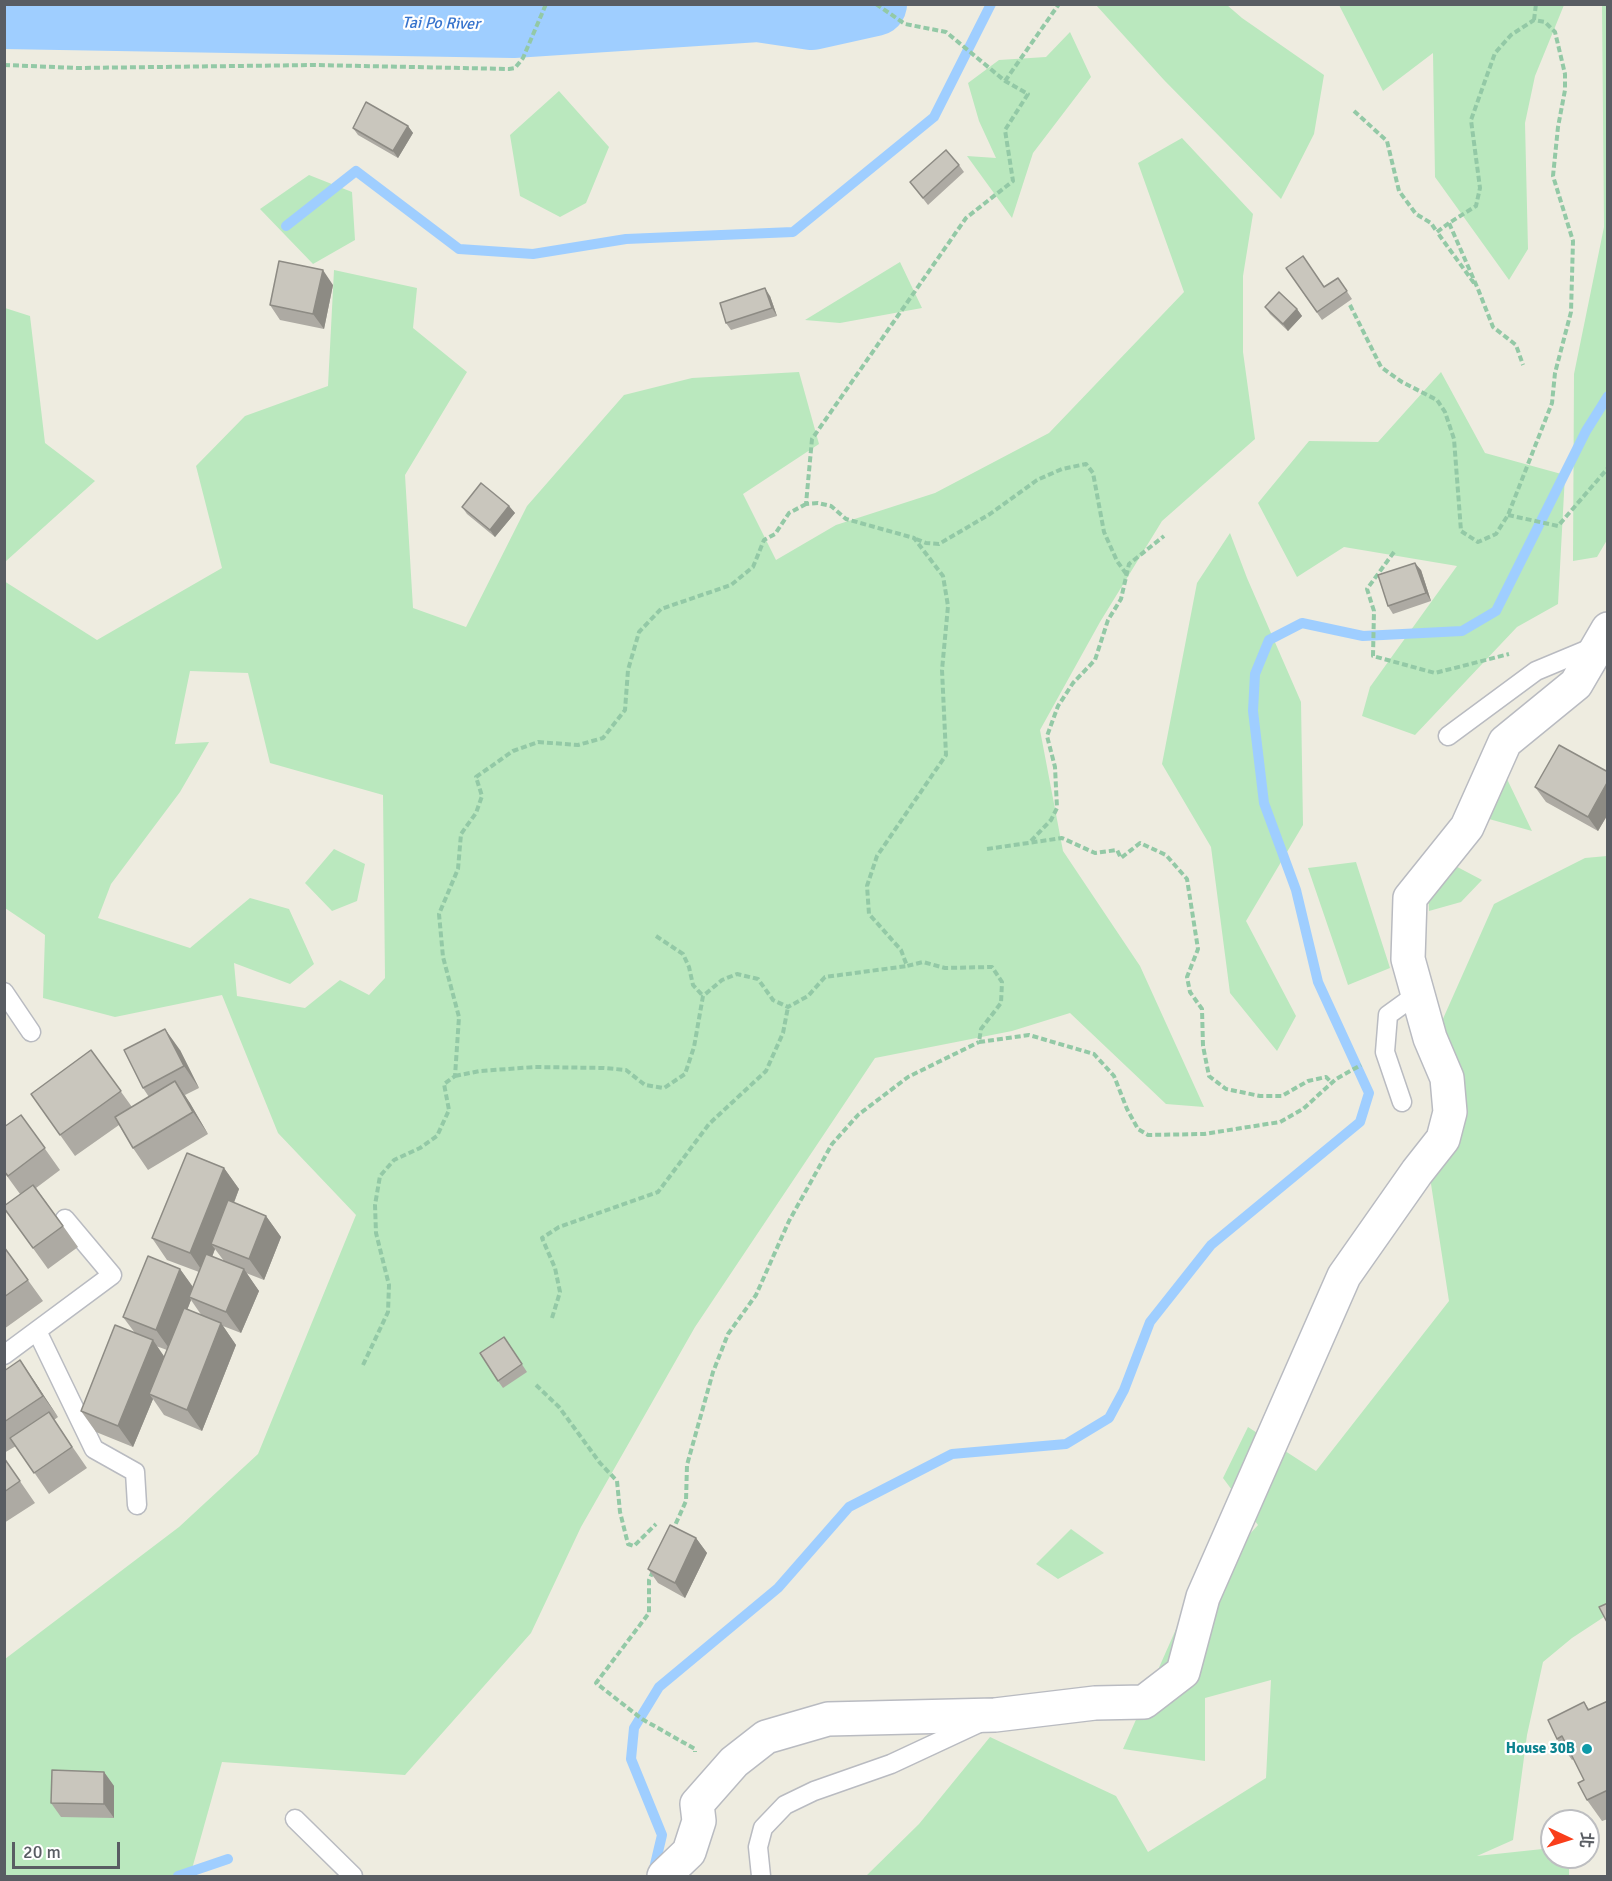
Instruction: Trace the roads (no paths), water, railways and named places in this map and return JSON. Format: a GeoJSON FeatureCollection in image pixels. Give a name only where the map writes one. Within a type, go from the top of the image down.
{"type":"FeatureCollection","features":[{"type":"Feature","properties":{"kind":"street"},"geometry":{"type":"LineString","coordinates":[[664,1876],[689,1852],[699,1821],[698,1804],[734,1762],[766,1737],[828,1719],[995,1715],[1095,1702],[1144,1702],[1183,1672],[1203,1597],[1344,1276],[1443,1139],[1450,1112],[1447,1078],[1430,1038],[1408,959],[1410,898],[1467,827],[1504,742],[1576,684],[1603,637]]}},
{"type":"Feature","properties":{"kind":"lane"},"geometry":{"type":"LineString","coordinates":[[1448,736],[1536,671],[1603,637]]}},
{"type":"Feature","properties":{"kind":"lane"},"geometry":{"type":"LineString","coordinates":[[4,992],[31,1032]]}},
{"type":"Feature","properties":{"kind":"lane"},"geometry":{"type":"LineString","coordinates":[[1402,1102],[1384,1052],[1388,1015],[1418,994]]}},
{"type":"Feature","properties":{"kind":"lane"},"geometry":{"type":"LineString","coordinates":[[4,1355],[112,1275],[65,1220]]}},
{"type":"Feature","properties":{"kind":"lane"},"geometry":{"type":"LineString","coordinates":[[37,1331],[94,1449],[135,1472],[137,1505]]}},
{"type":"Feature","properties":{"kind":"lane"},"geometry":{"type":"LineString","coordinates":[[761,1876],[758,1847],[763,1828],[785,1805],[814,1791],[891,1764],[995,1715]]}},
{"type":"Feature","properties":{"kind":"lane"},"geometry":{"type":"LineString","coordinates":[[295,1819],[353,1876]]}},
{"type":"Feature","properties":{"kind":"waterway","name":"Tai Po River"},"geometry":{"type":"LineString","coordinates":[[758,10],[759,4]]}},
{"type":"Feature","properties":{"kind":"waterway","name":"Tai Po River"},"geometry":{"type":"LineString","coordinates":[[4,17],[513,26],[758,10],[812,18],[875,4]]}},
{"type":"Feature","properties":{"kind":"waterway"},"geometry":{"type":"LineString","coordinates":[[286,226],[356,171],[459,249],[533,254],[626,239],[793,232],[934,117],[991,4]]}},
{"type":"Feature","properties":{"kind":"waterway"},"geometry":{"type":"LineString","coordinates":[[653,1873],[662,1835],[631,1759],[634,1728],[659,1687],[778,1588],[849,1507],[952,1454],[1066,1444],[1109,1418],[1124,1390],[1150,1322],[1211,1245],[1360,1122],[1369,1093],[1318,982],[1296,890],[1264,803],[1253,711],[1255,674],[1269,640],[1302,623],[1363,636],[1462,631],[1496,611],[1586,431],[1608,396]]}},
{"type":"Feature","properties":{"kind":"waterway"},"geometry":{"type":"LineString","coordinates":[[178,1876],[228,1859]]}},
{"type":"Feature","properties":{"kind":"place","name":"House 30B"},"geometry":{"type":"Point","coordinates":[1587,1749]}}]}
